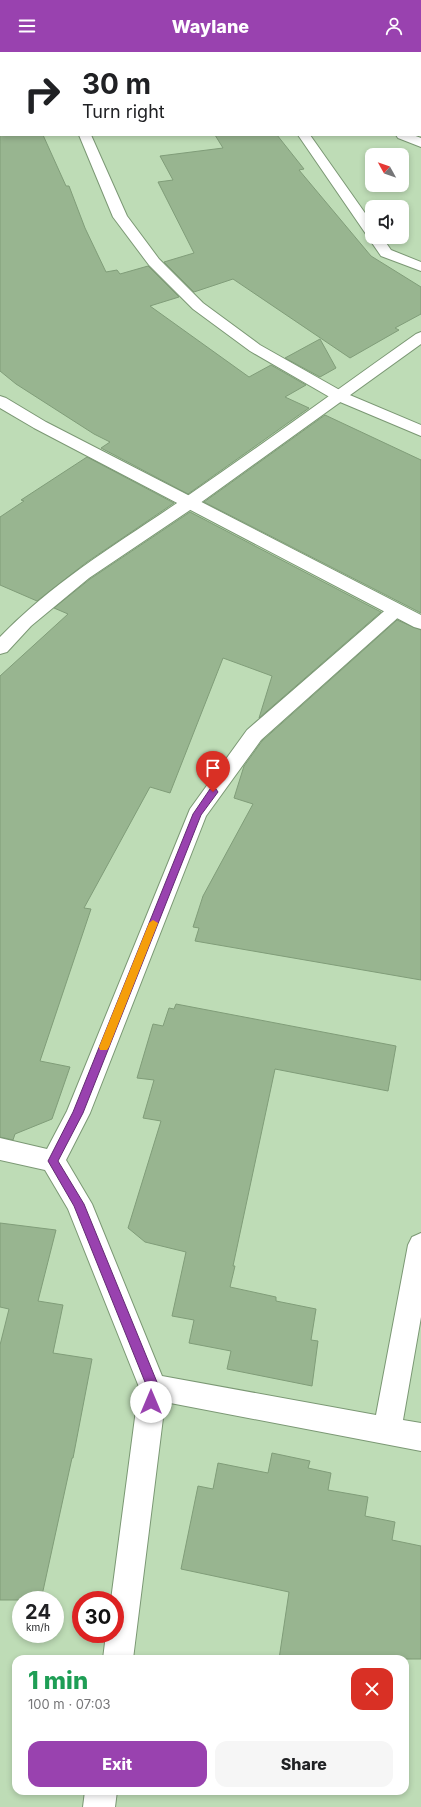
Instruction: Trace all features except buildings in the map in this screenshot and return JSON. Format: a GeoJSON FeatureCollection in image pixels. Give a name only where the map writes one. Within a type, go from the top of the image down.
{"type":"FeatureCollection","features":[{"type":"Feature","properties":{"kind":"street"},"geometry":{"type":"LineString","coordinates":[[85,136],[120,216],[154,262],[198,306],[255,348],[339,396],[421,432]]}},
{"type":"Feature","properties":{"kind":"street"},"geometry":{"type":"LineString","coordinates":[[305,136],[365,223]]}},
{"type":"Feature","properties":{"kind":"street"},"geometry":{"type":"LineString","coordinates":[[404,136],[421,143]]}},
{"type":"Feature","properties":{"kind":"street"},"geometry":{"type":"LineString","coordinates":[[380,244],[386,253],[421,267]]}},
{"type":"Feature","properties":{"kind":"street"},"geometry":{"type":"LineString","coordinates":[[0,648],[25,622],[83,574],[190,502],[421,337]]}},
{"type":"Feature","properties":{"kind":"street"},"geometry":{"type":"LineString","coordinates":[[0,400],[40,425],[421,622]]}},
{"type":"Feature","properties":{"kind":"street"},"geometry":{"type":"LineString","coordinates":[[53,1161],[78,1113],[197,814],[254,735],[396,610]]}},
{"type":"Feature","properties":{"kind":"street"},"geometry":{"type":"LineString","coordinates":[[0,1149],[53,1161],[79,1204],[153,1387],[119,1655]]}},
{"type":"Feature","properties":{"kind":"street"},"geometry":{"type":"LineString","coordinates":[[387,1430],[421,1246]]}},
{"type":"Feature","properties":{"kind":"street"},"geometry":{"type":"LineString","coordinates":[[153,1387],[421,1437]]}},
{"type":"Feature","properties":{"kind":"street"},"geometry":{"type":"LineString","coordinates":[[99,1807],[100,1795]]}},
{"type":"Feature","properties":{"kind":"slow traffic"},"geometry":{"type":"LineString","coordinates":[[104,1047],[153,923]]}},
{"type":"Feature","properties":{"kind":"route"},"geometry":{"type":"LineString","coordinates":[[151,1402],[153,1387],[79,1204],[53,1161],[78,1113],[197,814],[213,792]]}}]}
